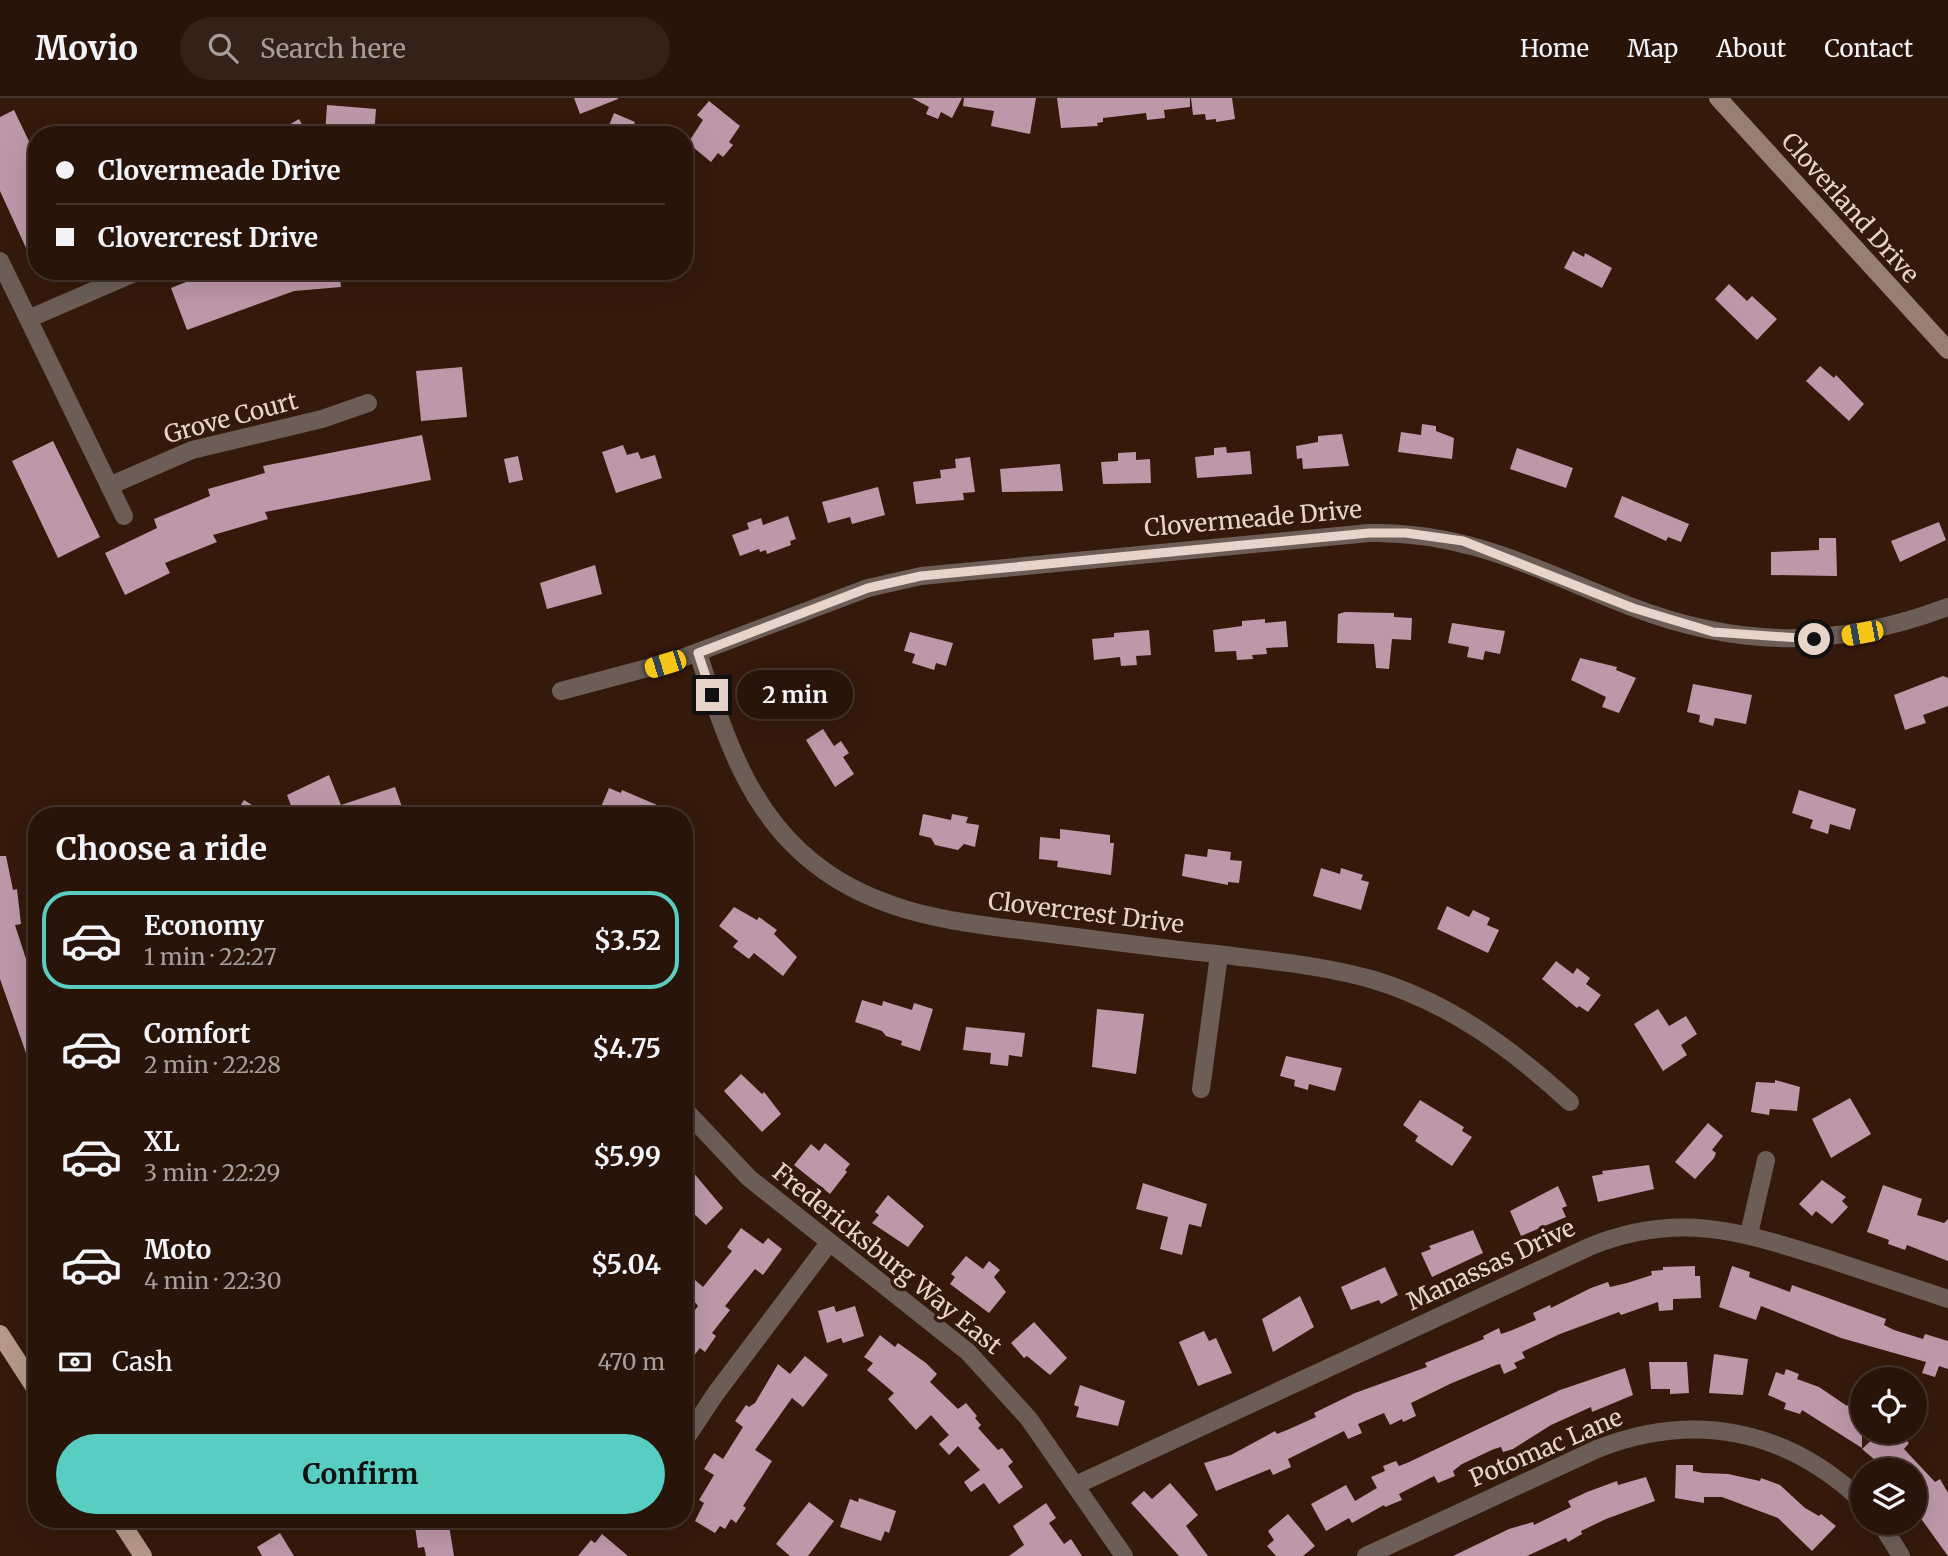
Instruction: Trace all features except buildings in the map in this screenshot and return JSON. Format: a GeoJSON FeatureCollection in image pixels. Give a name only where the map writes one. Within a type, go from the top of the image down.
{"type":"FeatureCollection","features":[{"type":"Feature","properties":{"kind":"main road","name":"Cloverland Drive"},"geometry":{"type":"LineString","coordinates":[[1718,98],[1948,349]]}},
{"type":"Feature","properties":{"kind":"main road"},"geometry":{"type":"LineString","coordinates":[[0,1334],[28,1377]]}},
{"type":"Feature","properties":{"kind":"main road"},"geometry":{"type":"LineString","coordinates":[[125,1528],[143,1556]]}},
{"type":"Feature","properties":{"kind":"street"},"geometry":{"type":"LineString","coordinates":[[0,261],[124,516]]}},
{"type":"Feature","properties":{"kind":"street"},"geometry":{"type":"LineString","coordinates":[[28,319],[118,280]]}},
{"type":"Feature","properties":{"kind":"street","name":"Grove Court"},"geometry":{"type":"LineString","coordinates":[[109,486],[201,447],[322,419],[368,403]]}},
{"type":"Feature","properties":{"kind":"street","name":"Clovermeade Drive"},"geometry":{"type":"LineString","coordinates":[[561,691],[698,653],[868,588],[921,576],[1369,533],[1406,533],[1463,541],[1644,612],[1729,635],[1793,639],[1846,636],[1908,622],[1948,607]]}},
{"type":"Feature","properties":{"kind":"street","name":"Clovercrest Drive"},"geometry":{"type":"LineString","coordinates":[[698,653],[732,754],[762,806],[808,858],[866,897],[894,908],[960,922],[1331,969],[1377,981],[1429,1000],[1490,1036],[1570,1102]]}},
{"type":"Feature","properties":{"kind":"street"},"geometry":{"type":"LineString","coordinates":[[1201,1090],[1219,955]]}},
{"type":"Feature","properties":{"kind":"street","name":"Fredericksburg Way East"},"geometry":{"type":"LineString","coordinates":[[693,1119],[749,1178],[968,1353],[1029,1419],[1125,1556]]}},
{"type":"Feature","properties":{"kind":"street"},"geometry":{"type":"LineString","coordinates":[[1749,1234],[1766,1160]]}},
{"type":"Feature","properties":{"kind":"street","name":"Manassas Drive"},"geometry":{"type":"LineString","coordinates":[[1076,1485],[1606,1240],[1643,1231],[1683,1227],[1749,1234],[1948,1299]]}},
{"type":"Feature","properties":{"kind":"street"},"geometry":{"type":"LineString","coordinates":[[693,1428],[723,1383],[830,1244]]}},
{"type":"Feature","properties":{"kind":"street","name":"Potomac Lane"},"geometry":{"type":"LineString","coordinates":[[1366,1556],[1597,1449],[1633,1436],[1667,1430],[1721,1430],[1763,1439],[1817,1464],[1850,1491]]}},
{"type":"Feature","properties":{"kind":"street"},"geometry":{"type":"LineString","coordinates":[[1888,1535],[1901,1556]]}},
{"type":"Feature","properties":{"kind":"route"},"geometry":{"type":"LineString","coordinates":[[712,695],[698,653],[868,588],[962,570],[1369,533],[1430,535],[1463,541],[1633,608],[1713,632],[1769,638],[1814,639]]}}]}
